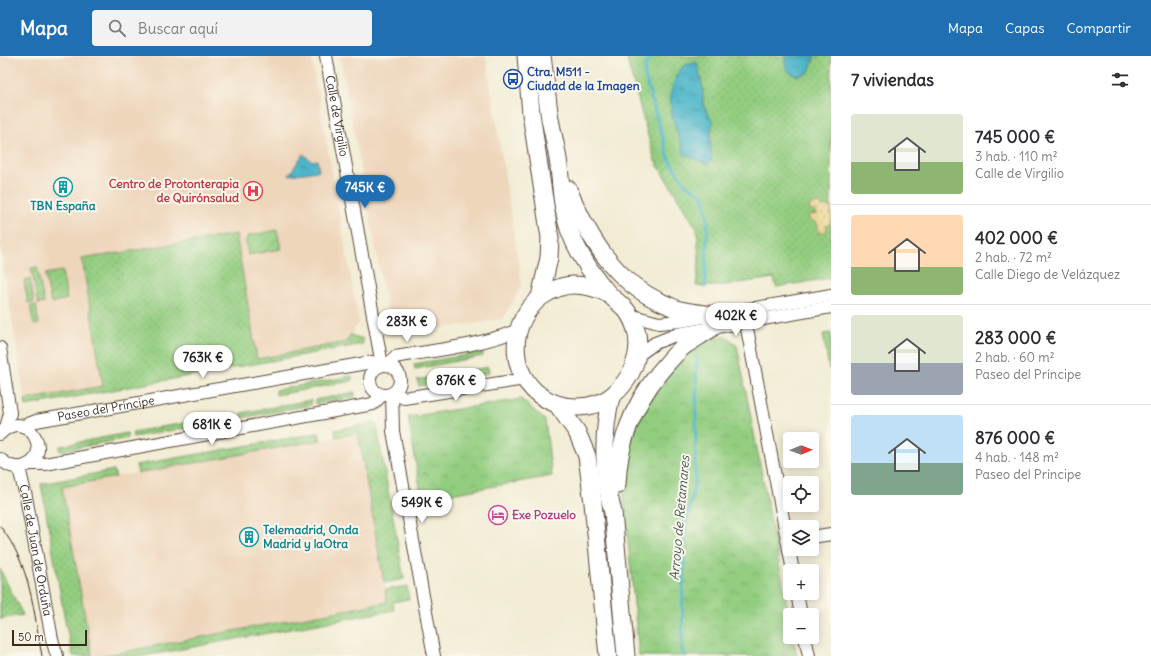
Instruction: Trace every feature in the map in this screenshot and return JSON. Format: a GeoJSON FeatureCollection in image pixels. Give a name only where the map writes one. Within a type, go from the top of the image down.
{"type":"FeatureCollection","features":[{"type":"Feature","properties":{"kind":"highway"},"geometry":{"type":"LineString","coordinates":[[526,56],[531,113],[550,238],[549,258],[540,297]]}},
{"type":"Feature","properties":{"kind":"highway"},"geometry":{"type":"LineString","coordinates":[[542,56],[559,166],[560,192],[569,228],[582,257],[607,293]]}},
{"type":"Feature","properties":{"kind":"highway"},"geometry":{"type":"LineString","coordinates":[[559,166],[581,220],[595,243],[619,273],[651,298],[679,310],[714,322]]}},
{"type":"Feature","properties":{"kind":"highway"},"geometry":{"type":"LineString","coordinates":[[573,285],[591,286],[607,293],[620,302],[629,315],[637,335],[637,356],[632,372],[623,386],[610,397],[594,405],[576,407],[557,404],[545,398],[534,390],[525,379],[518,364],[516,347],[518,330],[530,306],[540,297],[556,288],[573,285]]}},
{"type":"Feature","properties":{"kind":"highway"},"geometry":{"type":"LineString","coordinates":[[613,512],[617,495],[618,463],[624,433],[636,406],[650,385],[668,363],[683,347],[714,322]]}},
{"type":"Feature","properties":{"kind":"highway"},"geometry":{"type":"LineString","coordinates":[[610,397],[605,424],[608,496],[613,512],[626,656]]}},
{"type":"Feature","properties":{"kind":"highway"},"geometry":{"type":"LineString","coordinates":[[557,404],[577,432],[586,456],[594,502],[608,656]]}},
{"type":"Feature","properties":{"kind":"street","name":"Calle de Virgilio"},"geometry":{"type":"LineString","coordinates":[[326,56],[382,366]]}},
{"type":"Feature","properties":{"kind":"street"},"geometry":{"type":"LineString","coordinates":[[637,356],[664,338],[714,322],[831,295]]}},
{"type":"Feature","properties":{"kind":"street"},"geometry":{"type":"LineString","coordinates":[[629,315],[659,323],[746,323],[831,307]]}},
{"type":"Feature","properties":{"kind":"street"},"geometry":{"type":"LineString","coordinates":[[746,323],[785,520]]}},
{"type":"Feature","properties":{"kind":"street"},"geometry":{"type":"LineString","coordinates":[[518,330],[503,336],[486,340],[395,357],[372,372],[370,379],[371,386],[375,392],[404,398],[525,379]]}},
{"type":"Feature","properties":{"kind":"street"},"geometry":{"type":"LineString","coordinates":[[0,348],[10,413],[3,431]]}},
{"type":"Feature","properties":{"kind":"street","name":"Paseo del Príncipe"},"geometry":{"type":"LineString","coordinates":[[23,426],[36,421],[372,362],[382,366]]}},
{"type":"Feature","properties":{"kind":"street"},"geometry":{"type":"LineString","coordinates":[[0,459],[8,466],[45,464],[373,404],[398,388],[400,381],[398,374],[394,369],[382,366]]}},
{"type":"Feature","properties":{"kind":"street"},"geometry":{"type":"LineString","coordinates":[[389,394],[393,431],[434,656]]}},
{"type":"Feature","properties":{"kind":"street"},"geometry":{"type":"LineString","coordinates":[[3,431],[14,425],[23,426],[31,431],[38,443],[38,448],[35,457],[24,466]]}},
{"type":"Feature","properties":{"kind":"street","name":"Calle de Juan de Orduña"},"geometry":{"type":"LineString","coordinates":[[24,466],[26,497],[52,639],[57,656]]}},
{"type":"Feature","properties":{"kind":"street"},"geometry":{"type":"LineString","coordinates":[[819,536],[831,534]]}},
{"type":"Feature","properties":{"kind":"street"},"geometry":{"type":"LineString","coordinates":[[806,644],[809,656]]}},
{"type":"Feature","properties":{"kind":"shaded area"},"geometry":{"type":"Polygon","coordinates":[[[0,56],[311,56],[359,323],[346,341],[257,359],[25,400],[0,247],[0,56]]]}},
{"type":"Feature","properties":{"kind":"shaded area"},"geometry":{"type":"Polygon","coordinates":[[[340,56],[486,56],[522,285],[503,319],[392,336],[340,56]]]}},
{"type":"Feature","properties":{"kind":"shaded area"},"geometry":{"type":"Polygon","coordinates":[[[358,433],[387,602],[92,656],[62,486],[358,433]]]}},
{"type":"Feature","properties":{"kind":"green space"},"geometry":{"type":"Polygon","coordinates":[[[626,56],[831,56],[831,278],[776,287],[774,278],[718,286],[696,286],[699,262],[697,229],[655,161],[626,56]]]}},
{"type":"Feature","properties":{"kind":"green space"},"geometry":{"type":"Polygon","coordinates":[[[277,230],[281,249],[248,255],[246,240],[248,236],[277,230]]]}},
{"type":"Feature","properties":{"kind":"green space"},"geometry":{"type":"Polygon","coordinates":[[[236,234],[257,359],[346,342],[351,334],[357,338],[362,338],[363,344],[26,406],[25,400],[103,386],[82,259],[236,234]]]}},
{"type":"Feature","properties":{"kind":"green space"},"geometry":{"type":"Polygon","coordinates":[[[37,267],[44,303],[38,304],[31,268],[37,267]]]}},
{"type":"Feature","properties":{"kind":"green space"},"geometry":{"type":"Polygon","coordinates":[[[62,271],[67,299],[51,303],[45,274],[62,271]]]}},
{"type":"Feature","properties":{"kind":"green space"},"geometry":{"type":"Polygon","coordinates":[[[30,279],[34,302],[28,303],[24,280],[30,279]]]}},
{"type":"Feature","properties":{"kind":"green space"},"geometry":{"type":"Polygon","coordinates":[[[36,305],[39,324],[34,325],[30,306],[36,305]]]}},
{"type":"Feature","properties":{"kind":"green space"},"geometry":{"type":"Polygon","coordinates":[[[831,333],[831,368],[829,369],[823,334],[831,333]]]}},
{"type":"Feature","properties":{"kind":"green space"},"geometry":{"type":"Polygon","coordinates":[[[711,336],[727,337],[737,345],[783,584],[783,600],[786,600],[788,608],[783,608],[783,644],[794,644],[797,656],[639,656],[622,478],[625,458],[641,408],[682,354],[711,336]]]}},
{"type":"Feature","properties":{"kind":"green space"},"geometry":{"type":"Polygon","coordinates":[[[483,352],[483,356],[415,369],[414,364],[483,352]]]}},
{"type":"Feature","properties":{"kind":"green space"},"geometry":{"type":"Polygon","coordinates":[[[488,367],[489,373],[419,386],[417,380],[488,367]]]}},
{"type":"Feature","properties":{"kind":"green space"},"geometry":{"type":"Polygon","coordinates":[[[352,376],[352,381],[276,395],[276,390],[352,376]]]}},
{"type":"Feature","properties":{"kind":"green space"},"geometry":{"type":"Polygon","coordinates":[[[355,392],[355,397],[315,404],[315,400],[355,392]]]}},
{"type":"Feature","properties":{"kind":"green space"},"geometry":{"type":"Polygon","coordinates":[[[521,399],[545,420],[552,476],[422,499],[408,417],[521,399]]]}},
{"type":"Feature","properties":{"kind":"green space"},"geometry":{"type":"Polygon","coordinates":[[[311,400],[311,405],[242,418],[241,413],[311,400]]]}},
{"type":"Feature","properties":{"kind":"green space"},"geometry":{"type":"Polygon","coordinates":[[[237,414],[238,419],[211,423],[211,418],[237,414]]]}},
{"type":"Feature","properties":{"kind":"green space"},"geometry":{"type":"Polygon","coordinates":[[[196,421],[197,426],[133,437],[132,432],[196,421]]]}},
{"type":"Feature","properties":{"kind":"green space"},"geometry":{"type":"Polygon","coordinates":[[[376,422],[404,579],[384,583],[358,433],[336,437],[335,430],[376,422]]]}},
{"type":"Feature","properties":{"kind":"green space"},"geometry":{"type":"Polygon","coordinates":[[[127,433],[128,438],[60,451],[60,446],[127,433]]]}},
{"type":"Feature","properties":{"kind":"green space"},"geometry":{"type":"Polygon","coordinates":[[[319,433],[321,440],[138,473],[136,465],[319,433]]]}},
{"type":"Feature","properties":{"kind":"green space"},"geometry":{"type":"Polygon","coordinates":[[[114,470],[116,477],[62,487],[92,656],[73,656],[66,626],[41,484],[114,470]]]}},
{"type":"Feature","properties":{"kind":"green space"},"geometry":{"type":"Polygon","coordinates":[[[0,569],[23,615],[0,619],[0,569]]]}},
{"type":"Feature","properties":{"kind":"green space"},"geometry":{"type":"Polygon","coordinates":[[[407,586],[409,599],[393,602],[394,610],[144,656],[100,656],[387,602],[385,590],[407,586]]]}},
{"type":"Feature","properties":{"kind":"sand"},"geometry":{"type":"Polygon","coordinates":[[[820,203],[821,207],[827,206],[831,208],[831,223],[827,225],[826,232],[819,233],[817,223],[808,219],[809,215],[818,214],[809,209],[811,204],[820,203]]]}},
{"type":"Feature","properties":{"kind":"water"},"geometry":{"type":"Polygon","coordinates":[[[785,56],[815,56],[809,72],[802,75],[794,75],[786,69],[785,56]]]}},
{"type":"Feature","properties":{"kind":"water"},"geometry":{"type":"Polygon","coordinates":[[[697,62],[703,88],[703,105],[713,122],[710,137],[712,161],[707,164],[685,155],[673,121],[671,110],[672,88],[676,77],[683,66],[697,62]]]}},
{"type":"Feature","properties":{"kind":"water"},"geometry":{"type":"Polygon","coordinates":[[[303,154],[312,161],[317,160],[319,171],[289,175],[303,154]]]}},
{"type":"Feature","properties":{"kind":"waterway","name":"Arroyo de Retamares"},"geometry":{"type":"LineString","coordinates":[[653,56],[645,66],[645,77],[669,159],[686,185],[703,195],[708,220],[705,287]]}},
{"type":"Feature","properties":{"kind":"waterway","name":"Arroyo de Retamares"},"geometry":{"type":"LineString","coordinates":[[685,656],[682,650],[683,578],[687,519],[695,481],[697,358]]}},
{"type":"Feature","properties":{"kind":"tram line"},"geometry":{"type":"LineString","coordinates":[[0,526],[10,541],[25,572],[33,604],[42,656]]}},
{"type":"Feature","properties":{"kind":"place","name":"Ctra. M511 - Ciudad de la Imagen"},"geometry":{"type":"Point","coordinates":[513,79]}},
{"type":"Feature","properties":{"kind":"place","name":"TBN España"},"geometry":{"type":"Point","coordinates":[63,187]}},
{"type":"Feature","properties":{"kind":"place","name":"Centro de Protonterapia de Quirónsalud"},"geometry":{"type":"Point","coordinates":[253,191]}},
{"type":"Feature","properties":{"kind":"place","name":"Exe Pozuelo"},"geometry":{"type":"Point","coordinates":[498,515]}},
{"type":"Feature","properties":{"kind":"place","name":"Telemadrid, Onda Madrid y laOtra"},"geometry":{"type":"Point","coordinates":[249,537]}}]}
